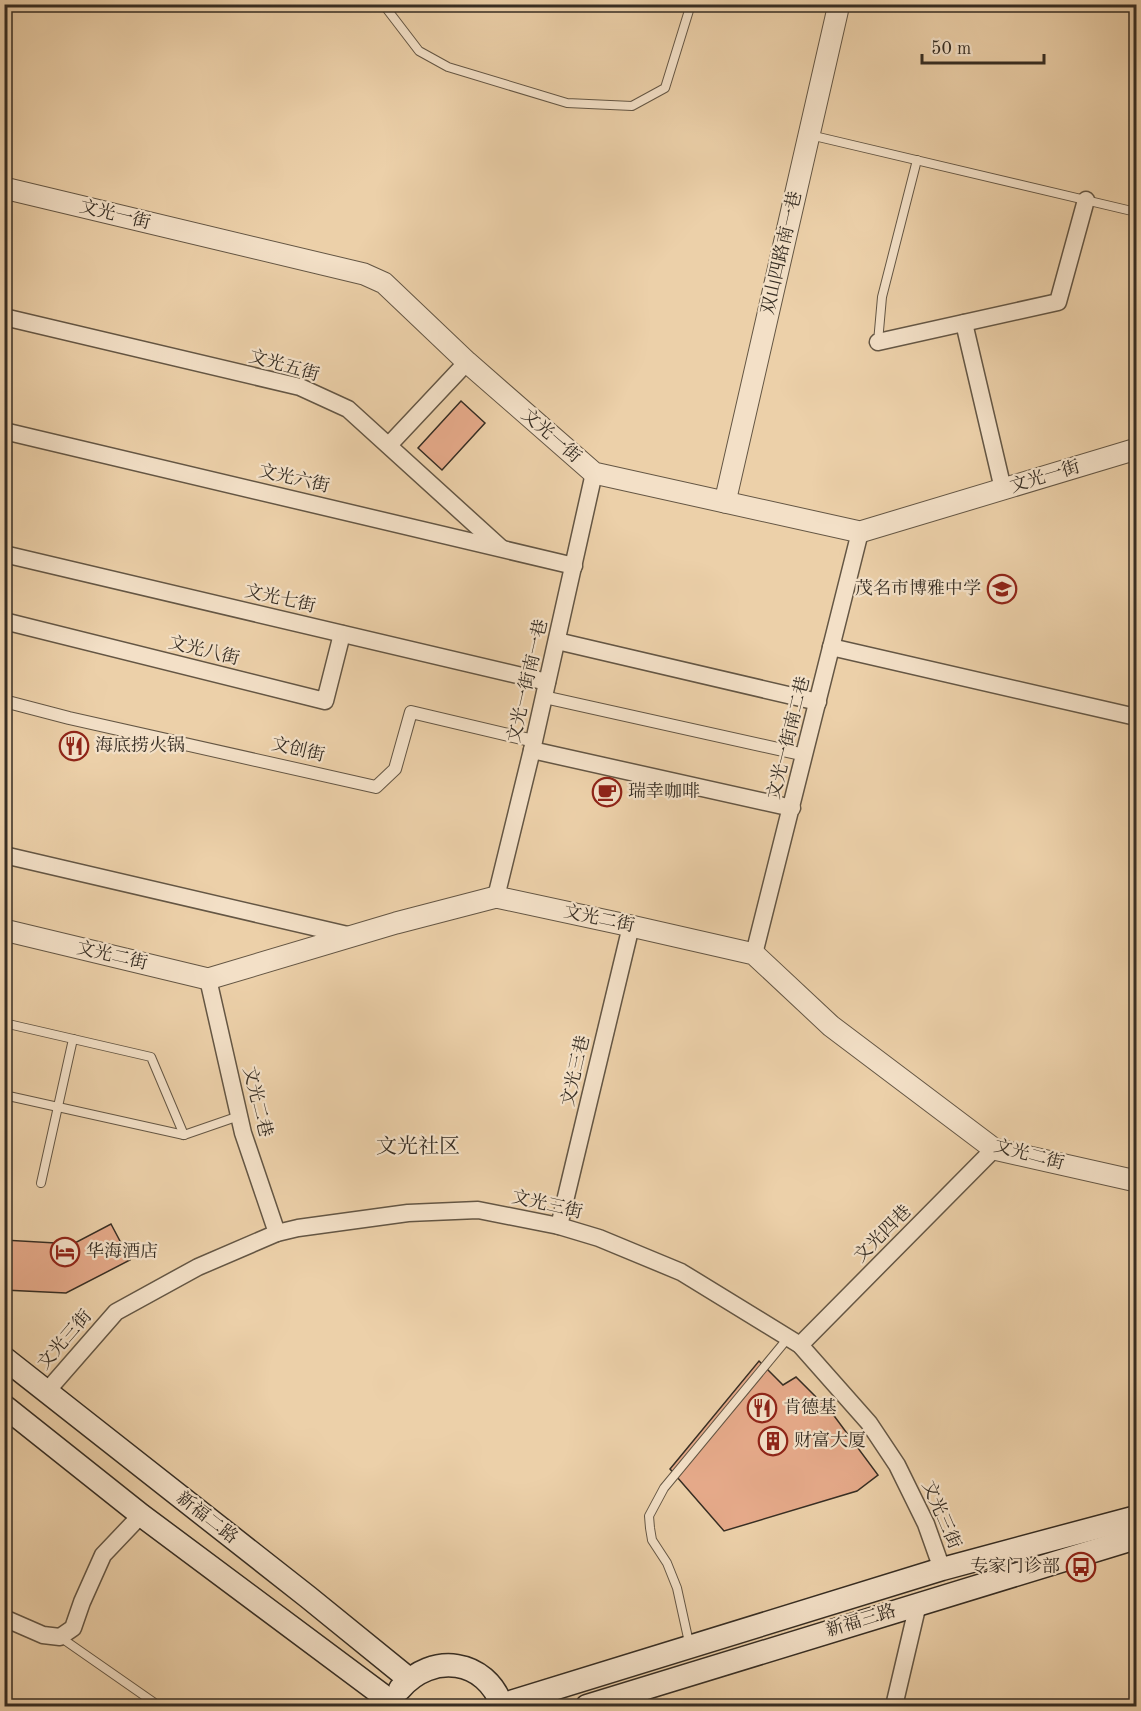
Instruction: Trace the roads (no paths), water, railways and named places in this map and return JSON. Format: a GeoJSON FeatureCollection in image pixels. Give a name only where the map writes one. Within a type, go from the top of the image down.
{"type":"FeatureCollection","features":[{"type":"Feature","properties":{"kind":"main road","name":"新福二路"},"geometry":{"type":"LineString","coordinates":[[4,1358],[409,1679]]}},
{"type":"Feature","properties":{"kind":"main road","name":"新福二路"},"geometry":{"type":"LineString","coordinates":[[4,1406],[141,1515],[392,1705]]}},
{"type":"Feature","properties":{"kind":"main road"},"geometry":{"type":"LineString","coordinates":[[392,1705],[399,1690],[409,1679],[426,1669],[445,1665],[465,1668],[483,1677],[496,1692],[502,1706],[942,1569],[1137,1517]]}},
{"type":"Feature","properties":{"kind":"main road","name":"新福三路"},"geometry":{"type":"LineString","coordinates":[[587,1707],[1137,1538]]}},
{"type":"Feature","properties":{"kind":"street","name":"双山四路南一巷"},"geometry":{"type":"LineString","coordinates":[[725,502],[839,4]]}},
{"type":"Feature","properties":{"kind":"street","name":"文光一街"},"geometry":{"type":"LineString","coordinates":[[4,188],[364,274],[384,283],[467,362],[594,473],[860,532],[1003,489],[1135,445]]}},
{"type":"Feature","properties":{"kind":"street"},"geometry":{"type":"LineString","coordinates":[[878,342],[1058,302],[1086,200]]}},
{"type":"Feature","properties":{"kind":"street","name":"文光五街"},"geometry":{"type":"LineString","coordinates":[[4,317],[300,387],[348,409],[502,549]]}},
{"type":"Feature","properties":{"kind":"street"},"geometry":{"type":"LineString","coordinates":[[964,323],[1003,489]]}},
{"type":"Feature","properties":{"kind":"street"},"geometry":{"type":"LineString","coordinates":[[389,445],[467,362]]}},
{"type":"Feature","properties":{"kind":"street","name":"文光六街"},"geometry":{"type":"LineString","coordinates":[[4,431],[574,566]]}},
{"type":"Feature","properties":{"kind":"street","name":"文光一街南一巷"},"geometry":{"type":"LineString","coordinates":[[496,897],[546,689],[594,473]]}},
{"type":"Feature","properties":{"kind":"street","name":"文光一街南二巷"},"geometry":{"type":"LineString","coordinates":[[754,954],[860,532]]}},
{"type":"Feature","properties":{"kind":"street","name":"文光七街"},"geometry":{"type":"LineString","coordinates":[[4,554],[342,633],[546,689]]}},
{"type":"Feature","properties":{"kind":"street","name":"文光八街"},"geometry":{"type":"LineString","coordinates":[[4,621],[326,701],[342,633]]}},
{"type":"Feature","properties":{"kind":"street"},"geometry":{"type":"LineString","coordinates":[[557,641],[818,702]]}},
{"type":"Feature","properties":{"kind":"street"},"geometry":{"type":"LineString","coordinates":[[831,647],[1137,717]]}},
{"type":"Feature","properties":{"kind":"street"},"geometry":{"type":"LineString","coordinates":[[546,689],[805,756]]}},
{"type":"Feature","properties":{"kind":"street","name":"文创街"},"geometry":{"type":"LineString","coordinates":[[4,701],[69,718],[376,787],[395,769],[411,712],[533,745]]}},
{"type":"Feature","properties":{"kind":"street"},"geometry":{"type":"LineString","coordinates":[[533,745],[792,808]]}},
{"type":"Feature","properties":{"kind":"street"},"geometry":{"type":"LineString","coordinates":[[4,855],[352,936]]}},
{"type":"Feature","properties":{"kind":"street","name":"文光二街"},"geometry":{"type":"LineString","coordinates":[[4,930],[208,979],[352,936],[496,897],[631,926],[754,954],[831,1026],[994,1149],[1137,1181]]}},
{"type":"Feature","properties":{"kind":"street","name":"文光三巷"},"geometry":{"type":"LineString","coordinates":[[559,1226],[631,926]]}},
{"type":"Feature","properties":{"kind":"street","name":"文光二巷"},"geometry":{"type":"LineString","coordinates":[[208,979],[239,1116],[277,1233]]}},
{"type":"Feature","properties":{"kind":"street","name":"文光四巷"},"geometry":{"type":"LineString","coordinates":[[794,1341],[994,1149]]}},
{"type":"Feature","properties":{"kind":"street","name":"文光三街"},"geometry":{"type":"LineString","coordinates":[[47,1391],[116,1312],[198,1267],[277,1233],[298,1227],[408,1214],[478,1210],[559,1226],[598,1238],[681,1272],[794,1341],[869,1423],[897,1465],[926,1524],[942,1569]]}},
{"type":"Feature","properties":{"kind":"street"},"geometry":{"type":"LineString","coordinates":[[4,1618],[43,1635],[60,1637],[73,1628],[103,1555],[141,1515]]}},
{"type":"Feature","properties":{"kind":"street"},"geometry":{"type":"LineString","coordinates":[[894,1707],[918,1604]]}},
{"type":"Feature","properties":{"kind":"lane"},"geometry":{"type":"LineString","coordinates":[[322,4],[334,4]]}},
{"type":"Feature","properties":{"kind":"lane"},"geometry":{"type":"LineString","coordinates":[[382,4],[419,51],[448,67],[567,103],[632,106],[665,87],[691,4]]}},
{"type":"Feature","properties":{"kind":"lane"},"geometry":{"type":"LineString","coordinates":[[809,135],[1137,212]]}},
{"type":"Feature","properties":{"kind":"lane"},"geometry":{"type":"LineString","coordinates":[[878,342],[882,297],[917,160]]}},
{"type":"Feature","properties":{"kind":"lane"},"geometry":{"type":"LineString","coordinates":[[4,1023],[151,1057],[184,1135]]}},
{"type":"Feature","properties":{"kind":"lane"},"geometry":{"type":"LineString","coordinates":[[41,1183],[73,1039]]}},
{"type":"Feature","properties":{"kind":"lane"},"geometry":{"type":"LineString","coordinates":[[4,1095],[184,1135],[239,1116]]}},
{"type":"Feature","properties":{"kind":"lane"},"geometry":{"type":"LineString","coordinates":[[690,1647],[677,1588],[668,1563],[652,1540],[649,1515],[664,1488],[794,1341]]}},
{"type":"Feature","properties":{"kind":"lane"},"geometry":{"type":"LineString","coordinates":[[60,1637],[159,1707]]}},
{"type":"Feature","properties":{"kind":"place","name":"茂名市博雅中学"},"geometry":{"type":"Point","coordinates":[1002,589]}},
{"type":"Feature","properties":{"kind":"place","name":"海底捞火锅"},"geometry":{"type":"Point","coordinates":[74,746]}},
{"type":"Feature","properties":{"kind":"place","name":"瑞幸咖啡"},"geometry":{"type":"Point","coordinates":[607,792]}},
{"type":"Feature","properties":{"kind":"place","name":"华海酒店"},"geometry":{"type":"Point","coordinates":[65,1252]}},
{"type":"Feature","properties":{"kind":"place","name":"肯德基"},"geometry":{"type":"Point","coordinates":[762,1408]}},
{"type":"Feature","properties":{"kind":"place","name":"财富大厦"},"geometry":{"type":"Point","coordinates":[773,1441]}},
{"type":"Feature","properties":{"kind":"place","name":"专家门诊部"},"geometry":{"type":"Point","coordinates":[1081,1567]}},
{"type":"Feature","properties":{"kind":"district","name":"文光社区"},"geometry":{"type":"Point","coordinates":[418,1147]}}]}
